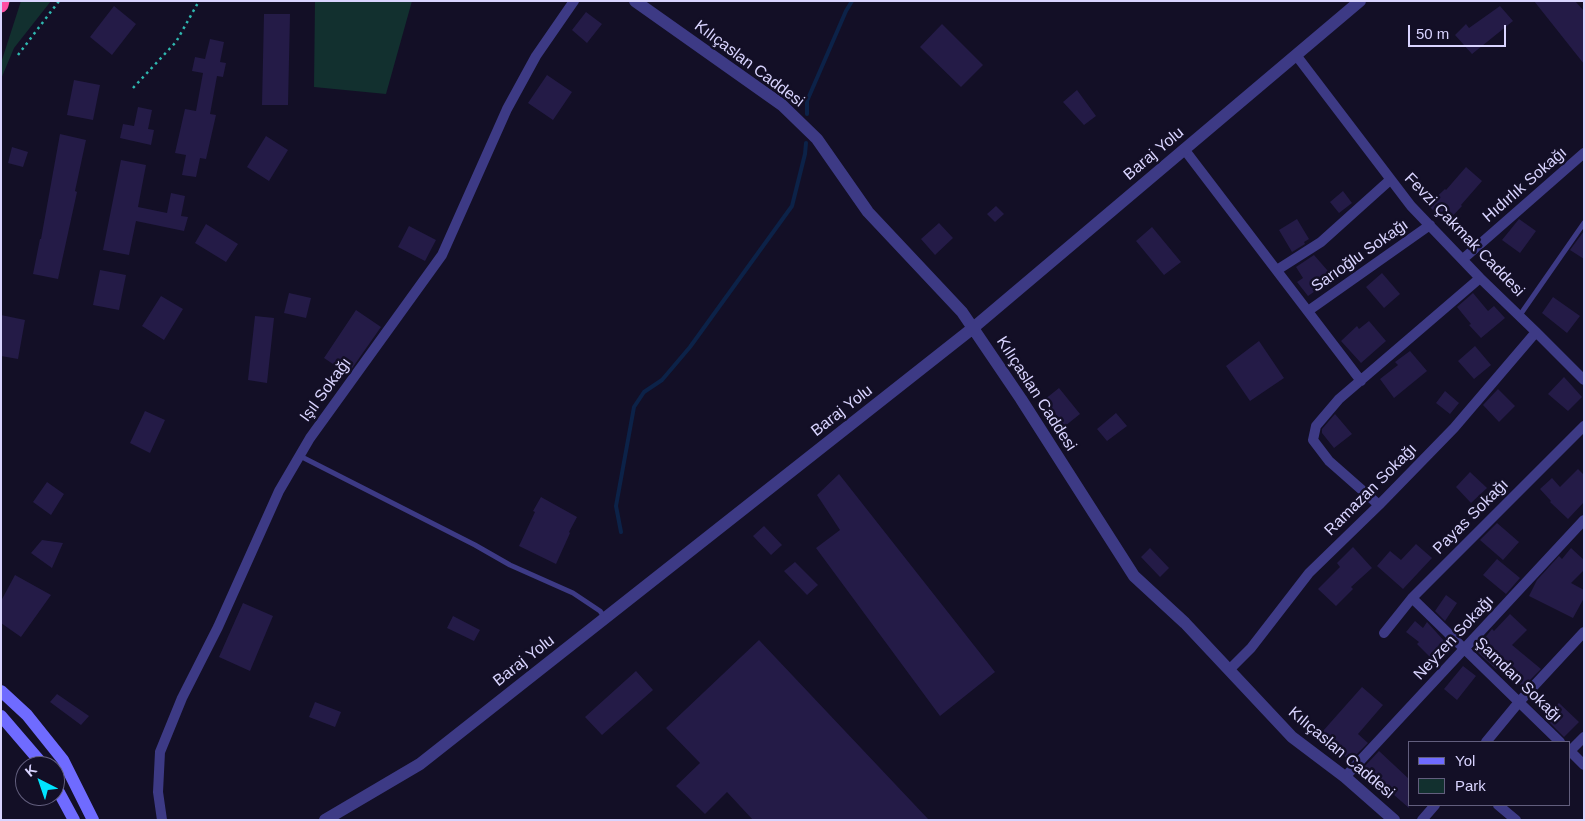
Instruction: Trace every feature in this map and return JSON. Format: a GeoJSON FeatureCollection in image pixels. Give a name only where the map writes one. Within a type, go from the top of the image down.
{"type":"FeatureCollection","features":[{"type":"Feature","properties":{"kind":"main road"},"geometry":{"type":"LineString","coordinates":[[1,691],[27,715],[63,760],[93,820]]}},
{"type":"Feature","properties":{"kind":"main road"},"geometry":{"type":"LineString","coordinates":[[1,716],[35,756]]}},
{"type":"Feature","properties":{"kind":"main road"},"geometry":{"type":"LineString","coordinates":[[65,803],[74,820]]}},
{"type":"Feature","properties":{"kind":"street","name":"Işıl Sokağı"},"geometry":{"type":"LineString","coordinates":[[162,820],[158,792],[160,752],[182,698],[218,627],[279,491],[315,431],[442,255],[507,109],[536,56],[574,1]]}},
{"type":"Feature","properties":{"kind":"street","name":"Kılıçaslan Caddesi"},"geometry":{"type":"LineString","coordinates":[[635,1],[782,105],[817,139],[868,212],[962,312],[1021,399],[1134,576],[1185,623],[1292,738],[1346,777],[1394,820]]}},
{"type":"Feature","properties":{"kind":"street","name":"Baraj Yolu"},"geometry":{"type":"LineString","coordinates":[[324,820],[420,764],[973,328],[1359,1]]}},
{"type":"Feature","properties":{"kind":"street","name":"Fevzi Çakmak Caddesi"},"geometry":{"type":"LineString","coordinates":[[1296,55],[1411,206],[1480,278],[1584,380]]}},
{"type":"Feature","properties":{"kind":"street"},"geometry":{"type":"LineString","coordinates":[[1184,149],[1361,381]]}},
{"type":"Feature","properties":{"kind":"street","name":"Hıdırlık Sokağı"},"geometry":{"type":"LineString","coordinates":[[1463,259],[1584,153]]}},
{"type":"Feature","properties":{"kind":"street"},"geometry":{"type":"LineString","coordinates":[[1277,270],[1321,242],[1390,180]]}},
{"type":"Feature","properties":{"kind":"street","name":"Sarıoğlu Sokağı"},"geometry":{"type":"LineString","coordinates":[[1308,311],[1430,225]]}},
{"type":"Feature","properties":{"kind":"street"},"geometry":{"type":"LineString","coordinates":[[1379,505],[1329,461],[1313,440],[1316,426],[1339,399],[1480,278]]}},
{"type":"Feature","properties":{"kind":"street","name":"Ramazan Sokağı"},"geometry":{"type":"LineString","coordinates":[[1229,670],[1250,648],[1309,573],[1454,428],[1536,332]]}},
{"type":"Feature","properties":{"kind":"street","name":"Payas Sokağı"},"geometry":{"type":"LineString","coordinates":[[1384,633],[1412,598],[1584,426]]}},
{"type":"Feature","properties":{"kind":"street","name":"Neyzen Sokağı"},"geometry":{"type":"LineString","coordinates":[[1346,777],[1584,520]]}},
{"type":"Feature","properties":{"kind":"street","name":"Şamdan Sokağı"},"geometry":{"type":"LineString","coordinates":[[1412,598],[1559,741]]}},
{"type":"Feature","properties":{"kind":"street"},"geometry":{"type":"LineString","coordinates":[[1487,741],[1519,702],[1584,632]]}},
{"type":"Feature","properties":{"kind":"street"},"geometry":{"type":"LineString","coordinates":[[1570,750],[1584,737]]}},
{"type":"Feature","properties":{"kind":"street"},"geometry":{"type":"LineString","coordinates":[[1570,752],[1584,765]]}},
{"type":"Feature","properties":{"kind":"street"},"geometry":{"type":"LineString","coordinates":[[1422,820],[1433,806]]}},
{"type":"Feature","properties":{"kind":"street"},"geometry":{"type":"LineString","coordinates":[[1499,806],[1516,820]]}},
{"type":"Feature","properties":{"kind":"lane"},"geometry":{"type":"LineString","coordinates":[[1520,316],[1584,223]]}},
{"type":"Feature","properties":{"kind":"lane"},"geometry":{"type":"LineString","coordinates":[[299,456],[510,564],[573,593],[600,611],[605,618]]}},
{"type":"Feature","properties":{"kind":"path"},"geometry":{"type":"LineString","coordinates":[[18,55],[59,1]]}},
{"type":"Feature","properties":{"kind":"path"},"geometry":{"type":"LineString","coordinates":[[133,88],[176,42],[199,1]]}},
{"type":"Feature","properties":{"kind":"green space"},"geometry":{"type":"Polygon","coordinates":[[[21,1],[51,1],[14,48],[1,79],[1,63],[21,1]]]}},
{"type":"Feature","properties":{"kind":"green space"},"geometry":{"type":"Polygon","coordinates":[[[315,1],[412,1],[386,94],[314,87],[315,1]]]}},
{"type":"Feature","properties":{"kind":"building"},"geometry":{"type":"Polygon","coordinates":[[[1534,1],[1575,1],[1584,11],[1584,64],[1534,1]]]}},
{"type":"Feature","properties":{"kind":"building"},"geometry":{"type":"Polygon","coordinates":[[[114,6],[136,24],[112,55],[90,37],[114,6]]]}},
{"type":"Feature","properties":{"kind":"building"},"geometry":{"type":"Polygon","coordinates":[[[1500,6],[1513,21],[1472,54],[1455,35],[1466,24],[1469,28],[1500,6]]]}},
{"type":"Feature","properties":{"kind":"building"},"geometry":{"type":"Polygon","coordinates":[[[586,12],[602,24],[587,43],[572,30],[586,12]]]}},
{"type":"Feature","properties":{"kind":"building"},"geometry":{"type":"Polygon","coordinates":[[[264,14],[290,14],[288,105],[262,105],[264,14]]]}},
{"type":"Feature","properties":{"kind":"building"},"geometry":{"type":"Polygon","coordinates":[[[942,24],[983,65],[961,87],[920,47],[942,24]]]}},
{"type":"Feature","properties":{"kind":"building"},"geometry":{"type":"Polygon","coordinates":[[[210,39],[224,42],[220,62],[226,63],[223,77],[217,76],[210,114],[216,115],[206,159],[200,158],[196,177],[182,175],[186,155],[175,153],[185,109],[196,111],[203,73],[192,71],[195,57],[205,59],[210,39]]]}},
{"type":"Feature","properties":{"kind":"building"},"geometry":{"type":"Polygon","coordinates":[[[547,75],[572,92],[553,120],[528,103],[547,75]]]}},
{"type":"Feature","properties":{"kind":"building"},"geometry":{"type":"Polygon","coordinates":[[[74,80],[100,85],[93,120],[67,115],[74,80]]]}},
{"type":"Feature","properties":{"kind":"building"},"geometry":{"type":"Polygon","coordinates":[[[1077,90],[1096,116],[1084,125],[1063,102],[1077,90]]]}},
{"type":"Feature","properties":{"kind":"building"},"geometry":{"type":"Polygon","coordinates":[[[138,107],[152,110],[148,129],[154,130],[151,145],[120,138],[123,124],[134,126],[138,107]]]}},
{"type":"Feature","properties":{"kind":"building"},"geometry":{"type":"Polygon","coordinates":[[[60,134],[86,140],[58,279],[33,274],[60,134]]]}},
{"type":"Feature","properties":{"kind":"building"},"geometry":{"type":"Polygon","coordinates":[[[266,136],[288,150],[269,181],[247,167],[266,136]]]}},
{"type":"Feature","properties":{"kind":"building"},"geometry":{"type":"Polygon","coordinates":[[[12,147],[28,152],[23,167],[8,163],[12,147]]]}},
{"type":"Feature","properties":{"kind":"building"},"geometry":{"type":"Polygon","coordinates":[[[121,160],[146,165],[138,207],[167,213],[171,193],[185,196],[181,216],[188,217],[184,231],[136,221],[129,255],[103,250],[121,160]]]}},
{"type":"Feature","properties":{"kind":"building"},"geometry":{"type":"Polygon","coordinates":[[[1466,167],[1482,181],[1446,223],[1428,205],[1446,190],[1466,167]]]}},
{"type":"Feature","properties":{"kind":"building"},"geometry":{"type":"Polygon","coordinates":[[[1343,191],[1352,203],[1339,213],[1330,202],[1343,191]]]}},
{"type":"Feature","properties":{"kind":"building"},"geometry":{"type":"Polygon","coordinates":[[[996,206],[1004,214],[995,222],[987,214],[996,206]]]}},
{"type":"Feature","properties":{"kind":"building"},"geometry":{"type":"Polygon","coordinates":[[[1297,219],[1309,239],[1304,242],[1305,244],[1292,252],[1279,230],[1297,219]]]}},
{"type":"Feature","properties":{"kind":"building"},"geometry":{"type":"Polygon","coordinates":[[[1519,219],[1536,231],[1520,253],[1502,240],[1519,219]]]}},
{"type":"Feature","properties":{"kind":"building"},"geometry":{"type":"Polygon","coordinates":[[[939,223],[953,238],[935,255],[921,239],[939,223]]]}},
{"type":"Feature","properties":{"kind":"building"},"geometry":{"type":"Polygon","coordinates":[[[206,224],[238,244],[226,262],[195,243],[206,224]]]}},
{"type":"Feature","properties":{"kind":"building"},"geometry":{"type":"Polygon","coordinates":[[[409,226],[436,240],[425,261],[398,247],[409,226]]]}},
{"type":"Feature","properties":{"kind":"building"},"geometry":{"type":"Polygon","coordinates":[[[1152,227],[1181,262],[1164,275],[1136,241],[1152,227]]]}},
{"type":"Feature","properties":{"kind":"building"},"geometry":{"type":"Polygon","coordinates":[[[1584,231],[1584,259],[1570,250],[1584,231]]]}},
{"type":"Feature","properties":{"kind":"building"},"geometry":{"type":"Polygon","coordinates":[[[1314,255],[1334,278],[1308,296],[1297,282],[1303,278],[1296,267],[1314,255]]]}},
{"type":"Feature","properties":{"kind":"building"},"geometry":{"type":"Polygon","coordinates":[[[100,270],[126,275],[119,310],[93,305],[100,270]]]}},
{"type":"Feature","properties":{"kind":"building"},"geometry":{"type":"Polygon","coordinates":[[[1382,273],[1400,294],[1384,308],[1366,287],[1382,273]]]}},
{"type":"Feature","properties":{"kind":"building"},"geometry":{"type":"Polygon","coordinates":[[[289,293],[311,298],[306,318],[284,313],[289,293]]]}},
{"type":"Feature","properties":{"kind":"building"},"geometry":{"type":"Polygon","coordinates":[[[1473,293],[1488,311],[1494,306],[1505,318],[1481,338],[1469,325],[1471,324],[1457,307],[1473,293]]]}},
{"type":"Feature","properties":{"kind":"building"},"geometry":{"type":"Polygon","coordinates":[[[161,296],[183,309],[164,340],[142,326],[161,296]]]}},
{"type":"Feature","properties":{"kind":"building"},"geometry":{"type":"Polygon","coordinates":[[[1553,297],[1580,316],[1567,333],[1542,313],[1553,297]]]}},
{"type":"Feature","properties":{"kind":"building"},"geometry":{"type":"Polygon","coordinates":[[[356,310],[381,327],[348,374],[324,358],[356,310]]]}},
{"type":"Feature","properties":{"kind":"building"},"geometry":{"type":"Polygon","coordinates":[[[1,315],[25,320],[18,359],[1,356],[1,315]]]}},
{"type":"Feature","properties":{"kind":"building"},"geometry":{"type":"Polygon","coordinates":[[[255,316],[274,318],[267,383],[248,380],[255,316]]]}},
{"type":"Feature","properties":{"kind":"building"},"geometry":{"type":"Polygon","coordinates":[[[1369,321],[1386,341],[1361,363],[1341,341],[1357,326],[1359,329],[1369,321]]]}},
{"type":"Feature","properties":{"kind":"building"},"geometry":{"type":"Polygon","coordinates":[[[1259,341],[1284,378],[1250,401],[1226,366],[1259,341]]]}},
{"type":"Feature","properties":{"kind":"building"},"geometry":{"type":"Polygon","coordinates":[[[1475,346],[1491,365],[1474,379],[1458,361],[1475,346]]]}},
{"type":"Feature","properties":{"kind":"building"},"geometry":{"type":"Polygon","coordinates":[[[1410,351],[1427,371],[1394,398],[1380,379],[1398,365],[1395,362],[1410,351]]]}},
{"type":"Feature","properties":{"kind":"building"},"geometry":{"type":"Polygon","coordinates":[[[1564,377],[1582,397],[1568,411],[1548,394],[1564,377]]]}},
{"type":"Feature","properties":{"kind":"building"},"geometry":{"type":"Polygon","coordinates":[[[1059,388],[1080,414],[1065,426],[1044,400],[1059,388]]]}},
{"type":"Feature","properties":{"kind":"building"},"geometry":{"type":"Polygon","coordinates":[[[1498,389],[1515,406],[1499,422],[1483,405],[1498,389]]]}},
{"type":"Feature","properties":{"kind":"building"},"geometry":{"type":"Polygon","coordinates":[[[1445,391],[1459,403],[1450,414],[1436,403],[1445,391]]]}},
{"type":"Feature","properties":{"kind":"building"},"geometry":{"type":"Polygon","coordinates":[[[145,411],[165,420],[150,453],[130,443],[145,411]]]}},
{"type":"Feature","properties":{"kind":"building"},"geometry":{"type":"Polygon","coordinates":[[[1116,413],[1127,426],[1107,441],[1097,429],[1116,413]]]}},
{"type":"Feature","properties":{"kind":"building"},"geometry":{"type":"Polygon","coordinates":[[[1335,414],[1352,434],[1334,448],[1322,433],[1322,429],[1335,414]]]}},
{"type":"Feature","properties":{"kind":"building"},"geometry":{"type":"Polygon","coordinates":[[[1578,469],[1584,475],[1584,502],[1568,519],[1550,502],[1540,489],[1552,478],[1560,487],[1578,469]]]}},
{"type":"Feature","properties":{"kind":"building"},"geometry":{"type":"Polygon","coordinates":[[[1470,472],[1487,488],[1471,503],[1456,487],[1470,472]]]}},
{"type":"Feature","properties":{"kind":"building"},"geometry":{"type":"Polygon","coordinates":[[[839,474],[995,672],[940,716],[816,548],[840,530],[817,495],[839,474]]]}},
{"type":"Feature","properties":{"kind":"building"},"geometry":{"type":"Polygon","coordinates":[[[47,482],[64,494],[51,515],[33,502],[47,482]]]}},
{"type":"Feature","properties":{"kind":"building"},"geometry":{"type":"Polygon","coordinates":[[[541,497],[577,517],[556,564],[519,546],[535,512],[533,511],[541,497]]]}},
{"type":"Feature","properties":{"kind":"building"},"geometry":{"type":"Polygon","coordinates":[[[1497,523],[1519,542],[1503,560],[1480,540],[1497,523]]]}},
{"type":"Feature","properties":{"kind":"building"},"geometry":{"type":"Polygon","coordinates":[[[764,526],[782,545],[771,555],[753,536],[764,526]]]}},
{"type":"Feature","properties":{"kind":"building"},"geometry":{"type":"Polygon","coordinates":[[[42,540],[63,543],[52,568],[31,553],[42,540]]]}},
{"type":"Feature","properties":{"kind":"building"},"geometry":{"type":"Polygon","coordinates":[[[1416,544],[1432,558],[1403,589],[1377,566],[1390,551],[1401,560],[1416,544]]]}},
{"type":"Feature","properties":{"kind":"building"},"geometry":{"type":"Polygon","coordinates":[[[1353,547],[1372,568],[1351,587],[1353,589],[1336,606],[1318,589],[1340,567],[1337,563],[1353,547]]]}},
{"type":"Feature","properties":{"kind":"building"},"geometry":{"type":"Polygon","coordinates":[[[1150,548],[1169,568],[1160,577],[1141,557],[1150,548]]]}},
{"type":"Feature","properties":{"kind":"building"},"geometry":{"type":"Polygon","coordinates":[[[1571,548],[1584,560],[1584,570],[1571,583],[1584,590],[1584,598],[1573,618],[1529,596],[1537,580],[1559,556],[1562,559],[1571,548]]]}},
{"type":"Feature","properties":{"kind":"building"},"geometry":{"type":"Polygon","coordinates":[[[1497,559],[1520,578],[1506,594],[1483,575],[1497,559]]]}},
{"type":"Feature","properties":{"kind":"building"},"geometry":{"type":"Polygon","coordinates":[[[795,562],[818,585],[807,595],[784,571],[795,562]]]}},
{"type":"Feature","properties":{"kind":"building"},"geometry":{"type":"Polygon","coordinates":[[[15,575],[51,595],[21,637],[1,623],[1,601],[15,575]]]}},
{"type":"Feature","properties":{"kind":"building"},"geometry":{"type":"Polygon","coordinates":[[[1446,595],[1457,603],[1445,621],[1435,611],[1446,595]]]}},
{"type":"Feature","properties":{"kind":"building"},"geometry":{"type":"Polygon","coordinates":[[[243,603],[273,616],[250,671],[219,657],[243,603]]]}},
{"type":"Feature","properties":{"kind":"building"},"geometry":{"type":"Polygon","coordinates":[[[1510,614],[1527,630],[1512,645],[1541,669],[1523,687],[1498,667],[1496,669],[1475,650],[1492,629],[1494,631],[1510,614]]]}},
{"type":"Feature","properties":{"kind":"building"},"geometry":{"type":"Polygon","coordinates":[[[453,616],[480,630],[474,641],[447,628],[453,616]]]}},
{"type":"Feature","properties":{"kind":"building"},"geometry":{"type":"Polygon","coordinates":[[[1415,621],[1423,628],[1427,622],[1446,643],[1431,658],[1417,644],[1419,642],[1406,632],[1415,621]]]}},
{"type":"Feature","properties":{"kind":"building"},"geometry":{"type":"Polygon","coordinates":[[[759,640],[929,820],[753,820],[727,792],[705,814],[676,786],[700,763],[666,728],[759,640]]]}},
{"type":"Feature","properties":{"kind":"building"},"geometry":{"type":"Polygon","coordinates":[[[1463,666],[1476,676],[1457,700],[1444,689],[1463,666]]]}},
{"type":"Feature","properties":{"kind":"building"},"geometry":{"type":"Polygon","coordinates":[[[636,671],[653,690],[602,735],[585,717],[636,671]]]}},
{"type":"Feature","properties":{"kind":"building"},"geometry":{"type":"Polygon","coordinates":[[[1362,687],[1383,705],[1358,734],[1368,743],[1350,761],[1321,736],[1323,731],[1362,687]]]}},
{"type":"Feature","properties":{"kind":"building"},"geometry":{"type":"Polygon","coordinates":[[[57,694],[89,716],[81,725],[50,702],[57,694]]]}},
{"type":"Feature","properties":{"kind":"building"},"geometry":{"type":"Polygon","coordinates":[[[315,702],[341,712],[335,727],[309,717],[315,702]]]}},
{"type":"Feature","properties":{"kind":"building"},"geometry":{"type":"Polygon","coordinates":[[[1559,703],[1579,722],[1564,737],[1544,717],[1559,703]]]}},
{"type":"Feature","properties":{"kind":"building"},"geometry":{"type":"Polygon","coordinates":[[[1379,751],[1408,778],[1409,808],[1363,768],[1379,751]]]}},
{"type":"Feature","properties":{"kind":"waterway"},"geometry":{"type":"LineString","coordinates":[[807,114],[807,101],[852,1]]}},
{"type":"Feature","properties":{"kind":"waterway"},"geometry":{"type":"LineString","coordinates":[[621,532],[616,506],[634,407],[644,392],[662,380],[690,347],[792,206],[806,143]]}}]}
